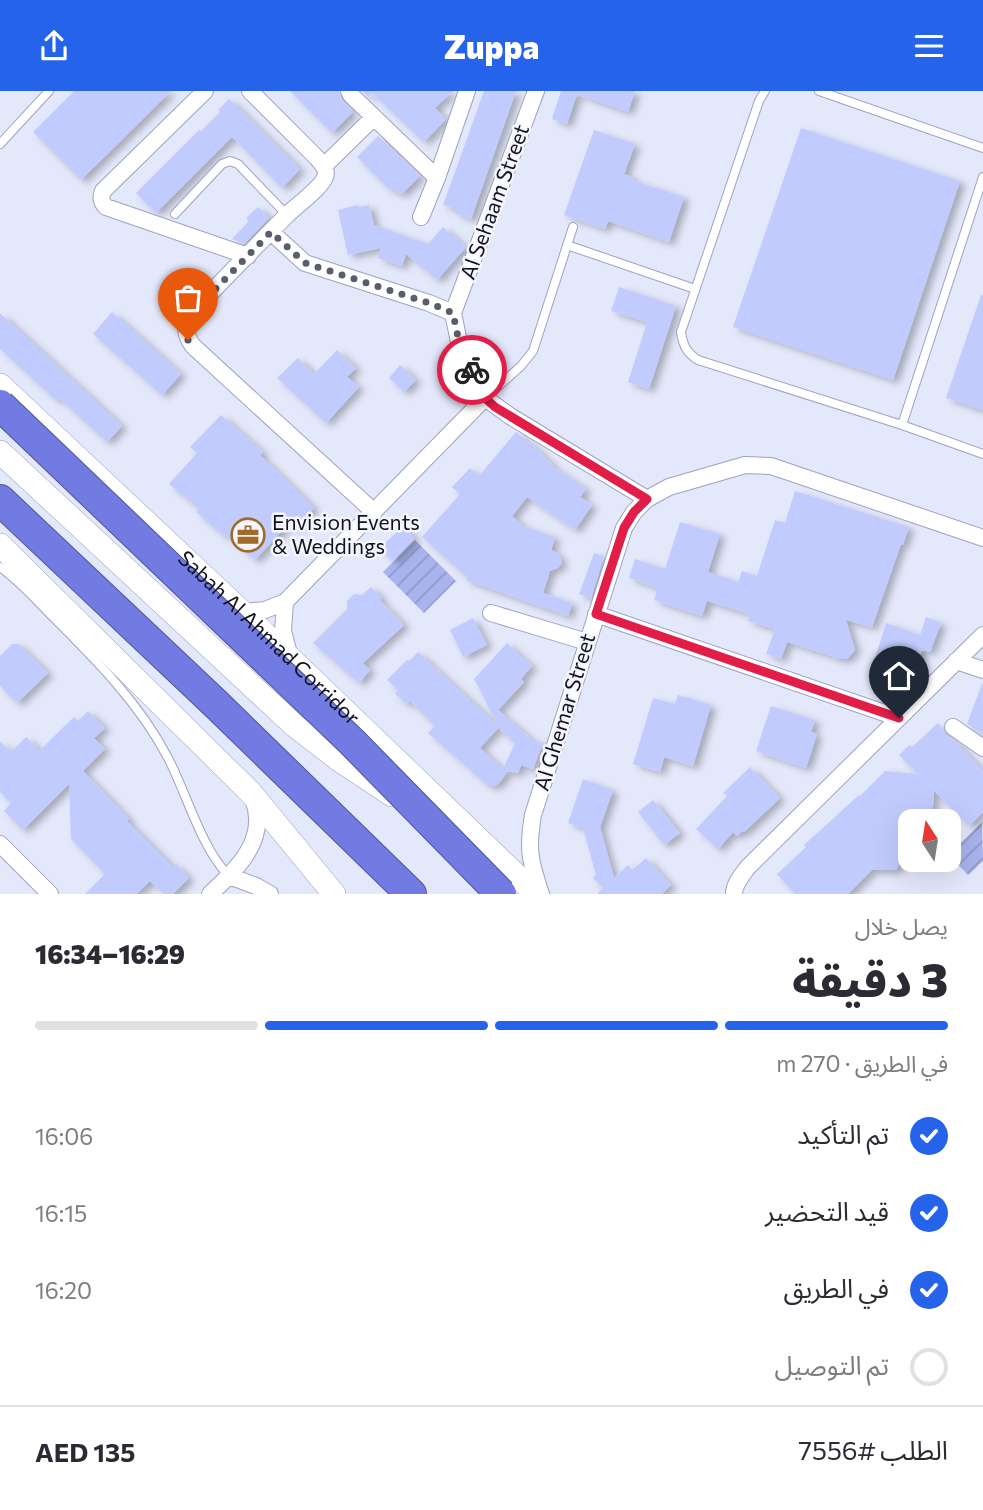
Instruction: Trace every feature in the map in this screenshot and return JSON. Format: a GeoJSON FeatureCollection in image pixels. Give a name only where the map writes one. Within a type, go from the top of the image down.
{"type":"FeatureCollection","features":[{"type":"Feature","properties":{"kind":"highway","name":"Sabah Al Ahmad Corridor"},"geometry":{"type":"LineString","coordinates":[[0,405],[352,742],[501,894]]}},
{"type":"Feature","properties":{"kind":"highway"},"geometry":{"type":"LineString","coordinates":[[0,500],[411,894]]}},
{"type":"Feature","properties":{"kind":"street"},"geometry":{"type":"LineString","coordinates":[[205,91],[103,191],[102,204],[247,256]]}},
{"type":"Feature","properties":{"kind":"street"},"geometry":{"type":"LineString","coordinates":[[250,91],[321,162],[326,170],[324,180],[189,316],[186,324],[188,340],[374,512]]}},
{"type":"Feature","properties":{"kind":"street"},"geometry":{"type":"LineString","coordinates":[[349,91],[437,178]]}},
{"type":"Feature","properties":{"kind":"street"},"geometry":{"type":"LineString","coordinates":[[421,217],[467,91]]}},
{"type":"Feature","properties":{"kind":"street","name":"Al Sehaam Street"},"geometry":{"type":"LineString","coordinates":[[453,313],[536,91]]}},
{"type":"Feature","properties":{"kind":"street"},"geometry":{"type":"LineString","coordinates":[[321,162],[371,113]]}},
{"type":"Feature","properties":{"kind":"street"},"geometry":{"type":"LineString","coordinates":[[271,232],[305,263],[453,313],[459,342],[485,398],[495,407],[647,499]]}},
{"type":"Feature","properties":{"kind":"street","name":"Sabah Al Ahmad Corridor"},"geometry":{"type":"LineString","coordinates":[[0,386],[538,894]]}},
{"type":"Feature","properties":{"kind":"street"},"geometry":{"type":"LineString","coordinates":[[242,612],[265,610],[285,602],[485,398]]}},
{"type":"Feature","properties":{"kind":"street"},"geometry":{"type":"LineString","coordinates":[[0,452],[295,726],[386,792],[485,845]]}},
{"type":"Feature","properties":{"kind":"street","name":"Al Ghemar Street"},"geometry":{"type":"LineString","coordinates":[[538,894],[530,864],[529,838],[533,815],[624,528],[634,512],[647,499],[669,487],[745,465],[771,466],[983,538]]}},
{"type":"Feature","properties":{"kind":"street"},"geometry":{"type":"LineString","coordinates":[[0,545],[251,793],[334,894]]}},
{"type":"Feature","properties":{"kind":"street"},"geometry":{"type":"LineString","coordinates":[[285,602],[283,631],[290,658]]}},
{"type":"Feature","properties":{"kind":"street"},"geometry":{"type":"LineString","coordinates":[[491,613],[587,642]]}},
{"type":"Feature","properties":{"kind":"street"},"geometry":{"type":"LineString","coordinates":[[596,614],[899,718]]}},
{"type":"Feature","properties":{"kind":"street"},"geometry":{"type":"LineString","coordinates":[[734,894],[739,879],[748,867],[983,635]]}},
{"type":"Feature","properties":{"kind":"street"},"geometry":{"type":"LineString","coordinates":[[956,660],[983,670]]}},
{"type":"Feature","properties":{"kind":"street"},"geometry":{"type":"LineString","coordinates":[[953,727],[983,748]]}},
{"type":"Feature","properties":{"kind":"street"},"geometry":{"type":"LineString","coordinates":[[209,894],[229,876],[254,841],[257,817],[251,793]]}},
{"type":"Feature","properties":{"kind":"street"},"geometry":{"type":"LineString","coordinates":[[0,844],[50,894]]}},
{"type":"Feature","properties":{"kind":"street"},"geometry":{"type":"LineString","coordinates":[[229,876],[270,894]]}},
{"type":"Feature","properties":{"kind":"lane"},"geometry":{"type":"LineString","coordinates":[[0,143],[49,91]]}},
{"type":"Feature","properties":{"kind":"lane"},"geometry":{"type":"LineString","coordinates":[[765,91],[758,101],[681,332],[685,349],[698,360],[902,425],[983,454]]}},
{"type":"Feature","properties":{"kind":"lane"},"geometry":{"type":"LineString","coordinates":[[819,91],[983,148]]}},
{"type":"Feature","properties":{"kind":"lane"},"geometry":{"type":"LineString","coordinates":[[175,214],[222,164],[230,160],[238,164],[287,215]]}},
{"type":"Feature","properties":{"kind":"lane"},"geometry":{"type":"LineString","coordinates":[[902,425],[983,177]]}},
{"type":"Feature","properties":{"kind":"lane"},"geometry":{"type":"LineString","coordinates":[[485,398],[521,366],[533,351],[573,227]]}},
{"type":"Feature","properties":{"kind":"lane"},"geometry":{"type":"LineString","coordinates":[[567,245],[695,289]]}},
{"type":"Feature","properties":{"kind":"lane"},"geometry":{"type":"LineString","coordinates":[[0,567],[93,658],[138,709],[167,756],[218,866],[229,876]]}},
{"type":"Feature","properties":{"kind":"shaded area"},"geometry":{"type":"Polygon","coordinates":[[[415,540],[456,581],[424,613],[383,572],[415,540]]]}},
{"type":"Feature","properties":{"kind":"shaded area"},"geometry":{"type":"Polygon","coordinates":[[[982,822],[983,861],[968,875],[961,868],[961,843],[982,822]]]}},
{"type":"Feature","properties":{"kind":"building"},"geometry":{"type":"Polygon","coordinates":[[[74,91],[171,91],[81,180],[33,132],[74,91]]]}},
{"type":"Feature","properties":{"kind":"building"},"geometry":{"type":"Polygon","coordinates":[[[290,91],[339,91],[342,100],[353,112],[332,133],[290,91]]]}},
{"type":"Feature","properties":{"kind":"building"},"geometry":{"type":"Polygon","coordinates":[[[362,91],[453,91],[435,108],[446,119],[424,142],[372,93],[368,97],[362,91]]]}},
{"type":"Feature","properties":{"kind":"building"},"geometry":{"type":"Polygon","coordinates":[[[484,91],[516,91],[471,219],[455,213],[458,210],[443,205],[484,91]]]}},
{"type":"Feature","properties":{"kind":"building"},"geometry":{"type":"Polygon","coordinates":[[[561,91],[635,91],[628,112],[577,94],[567,124],[552,119],[561,91]]]}},
{"type":"Feature","properties":{"kind":"building"},"geometry":{"type":"Polygon","coordinates":[[[229,99],[300,169],[282,188],[232,137],[156,213],[136,193],[220,112],[218,110],[229,99]]]}},
{"type":"Feature","properties":{"kind":"building"},"geometry":{"type":"Polygon","coordinates":[[[801,128],[960,181],[893,380],[733,327],[801,128]]]}},
{"type":"Feature","properties":{"kind":"building"},"geometry":{"type":"Polygon","coordinates":[[[594,130],[635,144],[624,174],[633,177],[632,180],[684,197],[669,242],[608,221],[605,229],[564,215],[594,130]]]}},
{"type":"Feature","properties":{"kind":"building"},"geometry":{"type":"Polygon","coordinates":[[[378,136],[420,176],[402,194],[388,188],[357,157],[378,136]]]}},
{"type":"Feature","properties":{"kind":"building"},"geometry":{"type":"Polygon","coordinates":[[[369,205],[374,225],[428,244],[443,227],[466,247],[437,280],[406,254],[402,266],[378,258],[381,248],[348,255],[338,210],[369,205]]]}},
{"type":"Feature","properties":{"kind":"building"},"geometry":{"type":"Polygon","coordinates":[[[258,207],[269,218],[244,244],[232,239],[249,221],[246,218],[258,207]]]}},
{"type":"Feature","properties":{"kind":"building"},"geometry":{"type":"Polygon","coordinates":[[[619,287],[676,306],[649,389],[628,382],[647,322],[611,311],[619,287]]]}},
{"type":"Feature","properties":{"kind":"building"},"geometry":{"type":"Polygon","coordinates":[[[983,295],[983,410],[946,398],[983,295]]]}},
{"type":"Feature","properties":{"kind":"building"},"geometry":{"type":"Polygon","coordinates":[[[112,312],[181,374],[162,395],[93,334],[112,312]]]}},
{"type":"Feature","properties":{"kind":"building"},"geometry":{"type":"Polygon","coordinates":[[[0,313],[122,426],[107,442],[0,349],[0,313]]]}},
{"type":"Feature","properties":{"kind":"building"},"geometry":{"type":"Polygon","coordinates":[[[337,350],[356,368],[347,377],[359,387],[326,423],[277,378],[298,358],[314,374],[337,350]]]}},
{"type":"Feature","properties":{"kind":"building"},"geometry":{"type":"Polygon","coordinates":[[[400,365],[416,380],[404,392],[389,378],[400,365]]]}},
{"type":"Feature","properties":{"kind":"building"},"geometry":{"type":"Polygon","coordinates":[[[221,415],[263,452],[260,455],[314,508],[295,529],[289,523],[255,560],[196,512],[199,509],[169,484],[197,453],[190,447],[221,415]]]}},
{"type":"Feature","properties":{"kind":"building"},"geometry":{"type":"Polygon","coordinates":[[[516,432],[543,454],[552,466],[586,489],[580,497],[592,505],[575,530],[527,497],[512,516],[523,526],[555,537],[551,550],[559,554],[562,563],[550,571],[543,593],[572,603],[568,616],[466,580],[467,577],[422,537],[460,494],[452,487],[470,468],[479,476],[516,432]]]}},
{"type":"Feature","properties":{"kind":"building"},"geometry":{"type":"Polygon","coordinates":[[[795,491],[909,527],[872,627],[846,620],[855,650],[847,659],[837,659],[787,642],[781,659],[766,654],[775,629],[748,621],[750,614],[707,601],[702,616],[654,600],[658,588],[629,578],[635,559],[665,569],[680,522],[720,534],[708,572],[738,582],[742,571],[757,576],[775,520],[785,523],[795,491]]]}},
{"type":"Feature","properties":{"kind":"building"},"geometry":{"type":"Polygon","coordinates":[[[403,526],[415,538],[393,561],[380,548],[403,526]]]}},
{"type":"Feature","properties":{"kind":"building"},"geometry":{"type":"Polygon","coordinates":[[[594,553],[604,556],[591,598],[579,594],[594,553]]]}},
{"type":"Feature","properties":{"kind":"building"},"geometry":{"type":"Polygon","coordinates":[[[371,587],[404,625],[363,663],[370,670],[359,683],[313,643],[347,609],[347,601],[354,594],[362,595],[371,587]]]}},
{"type":"Feature","properties":{"kind":"building"},"geometry":{"type":"Polygon","coordinates":[[[926,617],[941,623],[930,652],[922,650],[918,660],[914,659],[910,669],[903,667],[901,674],[873,665],[886,623],[920,635],[926,617]]]}},
{"type":"Feature","properties":{"kind":"building"},"geometry":{"type":"Polygon","coordinates":[[[473,618],[487,645],[463,657],[450,630],[473,618]]]}},
{"type":"Feature","properties":{"kind":"building"},"geometry":{"type":"Polygon","coordinates":[[[507,643],[532,666],[521,679],[524,682],[498,710],[531,739],[543,743],[533,769],[521,765],[518,773],[506,771],[495,786],[489,786],[428,733],[435,726],[410,701],[407,704],[395,694],[398,690],[387,680],[418,652],[499,727],[474,679],[507,643]],[[499,727],[480,748],[503,769],[515,743],[499,727]]]}},
{"type":"Feature","properties":{"kind":"building"},"geometry":{"type":"Polygon","coordinates":[[[12,644],[18,644],[48,673],[17,703],[0,686],[0,656],[12,644]]]}},
{"type":"Feature","properties":{"kind":"building"},"geometry":{"type":"Polygon","coordinates":[[[983,684],[983,734],[967,724],[983,684]]]}},
{"type":"Feature","properties":{"kind":"building"},"geometry":{"type":"Polygon","coordinates":[[[678,695],[711,705],[693,766],[664,757],[660,772],[633,764],[653,698],[675,704],[678,695]]]}},
{"type":"Feature","properties":{"kind":"building"},"geometry":{"type":"Polygon","coordinates":[[[771,706],[815,720],[811,732],[817,734],[806,768],[756,751],[771,706]]]}},
{"type":"Feature","properties":{"kind":"building"},"geometry":{"type":"Polygon","coordinates":[[[88,711],[105,728],[94,738],[105,749],[83,771],[129,819],[127,821],[173,867],[176,864],[189,878],[173,894],[164,894],[150,881],[137,894],[85,894],[105,874],[71,839],[69,784],[23,830],[4,811],[11,803],[0,792],[0,741],[11,752],[26,737],[40,750],[74,717],[78,721],[88,711]]]}},
{"type":"Feature","properties":{"kind":"building"},"geometry":{"type":"Polygon","coordinates":[[[938,723],[946,735],[983,771],[983,812],[969,826],[961,818],[961,809],[952,809],[934,791],[933,809],[898,809],[896,870],[872,870],[848,894],[795,894],[777,874],[806,847],[804,845],[885,771],[918,774],[899,755],[909,745],[912,747],[938,723]]]}},
{"type":"Feature","properties":{"kind":"building"},"geometry":{"type":"Polygon","coordinates":[[[750,767],[780,798],[744,832],[737,836],[733,832],[718,849],[696,829],[727,796],[723,793],[750,767]]]}},
{"type":"Feature","properties":{"kind":"building"},"geometry":{"type":"Polygon","coordinates":[[[583,779],[613,790],[600,827],[614,878],[628,865],[632,870],[646,858],[671,885],[662,894],[597,894],[603,888],[593,878],[596,875],[583,828],[568,823],[583,779]]]}},
{"type":"Feature","properties":{"kind":"building"},"geometry":{"type":"Polygon","coordinates":[[[653,800],[680,833],[664,845],[638,812],[653,800]]]}},
{"type":"Feature","properties":{"kind":"way so far"},"geometry":{"type":"LineString","coordinates":[[188,340],[186,324],[189,316],[271,232],[305,263],[453,313],[459,342],[472,370]]}},
{"type":"Feature","properties":{"kind":"place","name":"Envision Events & Weddings"},"geometry":{"type":"Point","coordinates":[248,535]}},
{"type":"Feature","properties":{"kind":"route"},"geometry":{"type":"LineString","coordinates":[[472,370],[485,398],[495,407],[647,499],[634,512],[624,528],[596,614],[899,718]]}}]}
